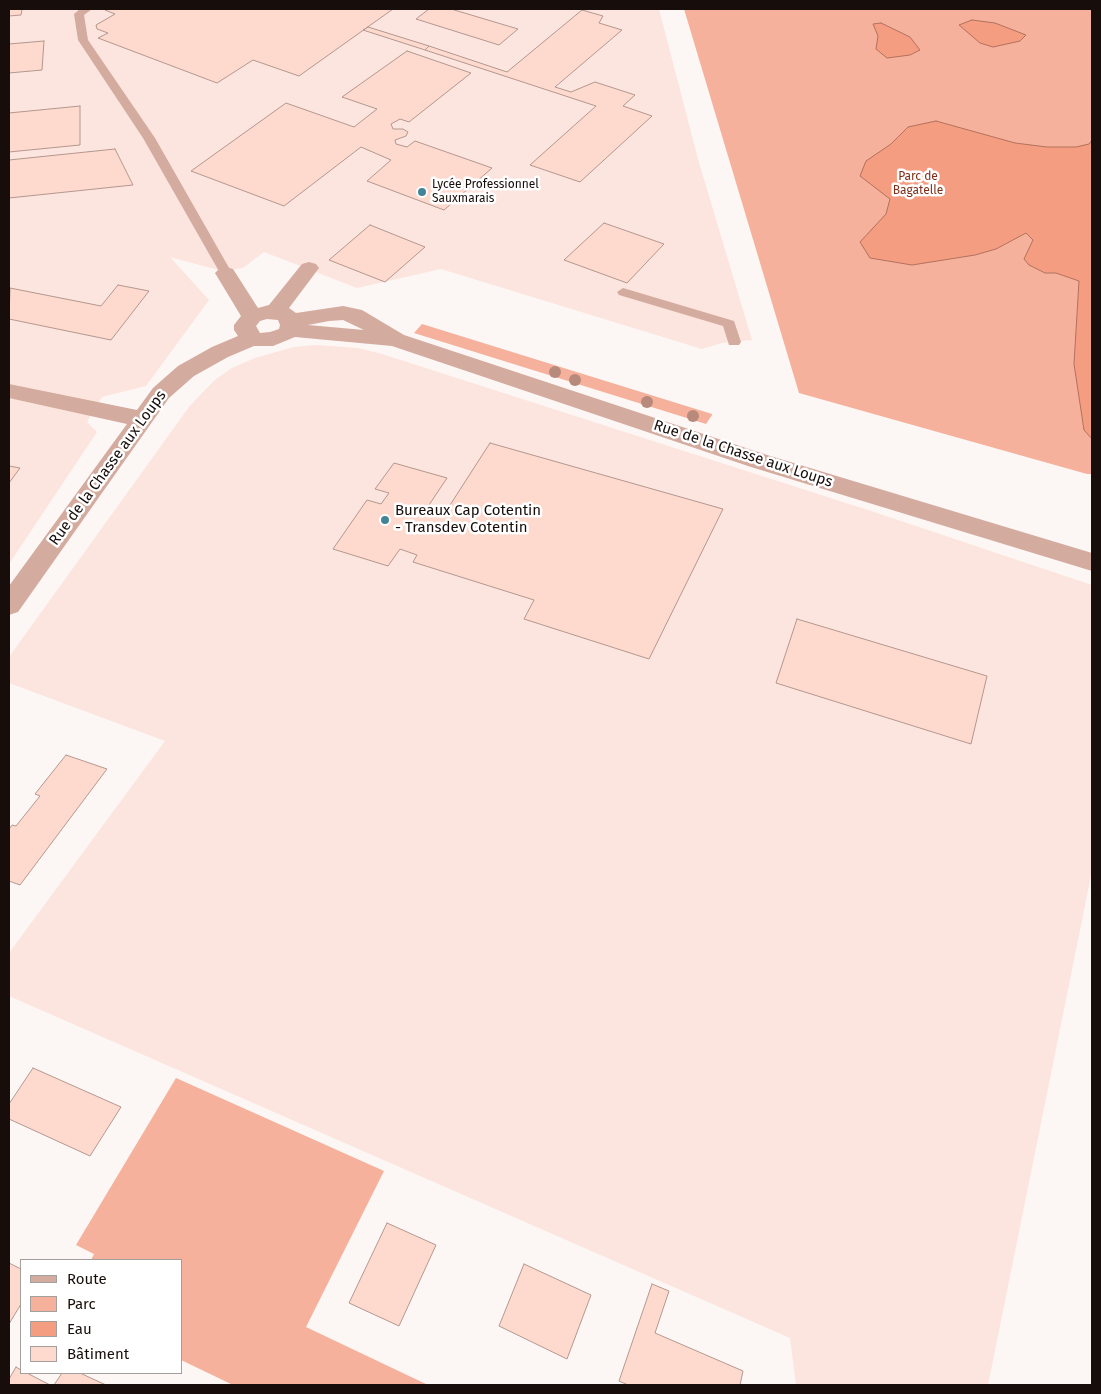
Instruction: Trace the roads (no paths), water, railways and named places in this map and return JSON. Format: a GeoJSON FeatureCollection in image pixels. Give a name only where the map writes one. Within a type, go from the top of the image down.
{"type":"FeatureCollection","features":[{"type":"Feature","properties":{"kind":"street"},"geometry":{"type":"LineString","coordinates":[[285,321],[309,268]]}},
{"type":"Feature","properties":{"kind":"street"},"geometry":{"type":"LineString","coordinates":[[226,273],[252,327]]}},
{"type":"Feature","properties":{"kind":"street","name":"Rue de la Chasse aux Loups"},"geometry":{"type":"LineString","coordinates":[[9,605],[161,393],[186,371],[220,352],[252,327],[259,340],[273,340],[286,334],[285,321],[396,340],[759,461],[1092,562]]}},
{"type":"Feature","properties":{"kind":"street"},"geometry":{"type":"LineString","coordinates":[[9,391],[142,419]]}},
{"type":"Feature","properties":{"kind":"lane"},"geometry":{"type":"LineString","coordinates":[[87,9],[78,14],[83,40],[149,138],[226,273]]}},
{"type":"Feature","properties":{"kind":"lane"},"geometry":{"type":"LineString","coordinates":[[623,292],[729,324],[734,342]]}},
{"type":"Feature","properties":{"kind":"water"},"geometry":{"type":"Polygon","coordinates":[[[972,20],[995,23],[1026,35],[1020,41],[993,47],[980,43],[959,25],[972,20]]]}},
{"type":"Feature","properties":{"kind":"water"},"geometry":{"type":"Polygon","coordinates":[[[881,23],[910,37],[920,50],[910,55],[887,58],[876,49],[878,36],[873,24],[881,23]]]}},
{"type":"Feature","properties":{"kind":"water"},"geometry":{"type":"Polygon","coordinates":[[[936,121],[1015,143],[1047,147],[1076,147],[1089,144],[1092,140],[1092,439],[1084,430],[1074,364],[1079,281],[1056,273],[1045,273],[1029,265],[1024,259],[1033,240],[1026,233],[996,249],[975,255],[912,265],[870,258],[860,242],[886,214],[890,199],[860,176],[866,161],[891,144],[908,127],[936,121]]]}},
{"type":"Feature","properties":{"kind":"place","name":"Lycée Professionnel Sauxmarais"},"geometry":{"type":"Point","coordinates":[422,192]}},
{"type":"Feature","properties":{"kind":"place","name":"Bureaux Cap Cotentin - Transdev Cotentin"},"geometry":{"type":"Point","coordinates":[385,520]}},
{"type":"Feature","properties":{"kind":"park label","name":"Parc de Bagatelle"},"geometry":{"type":"Point","coordinates":[918,184]}}]}
